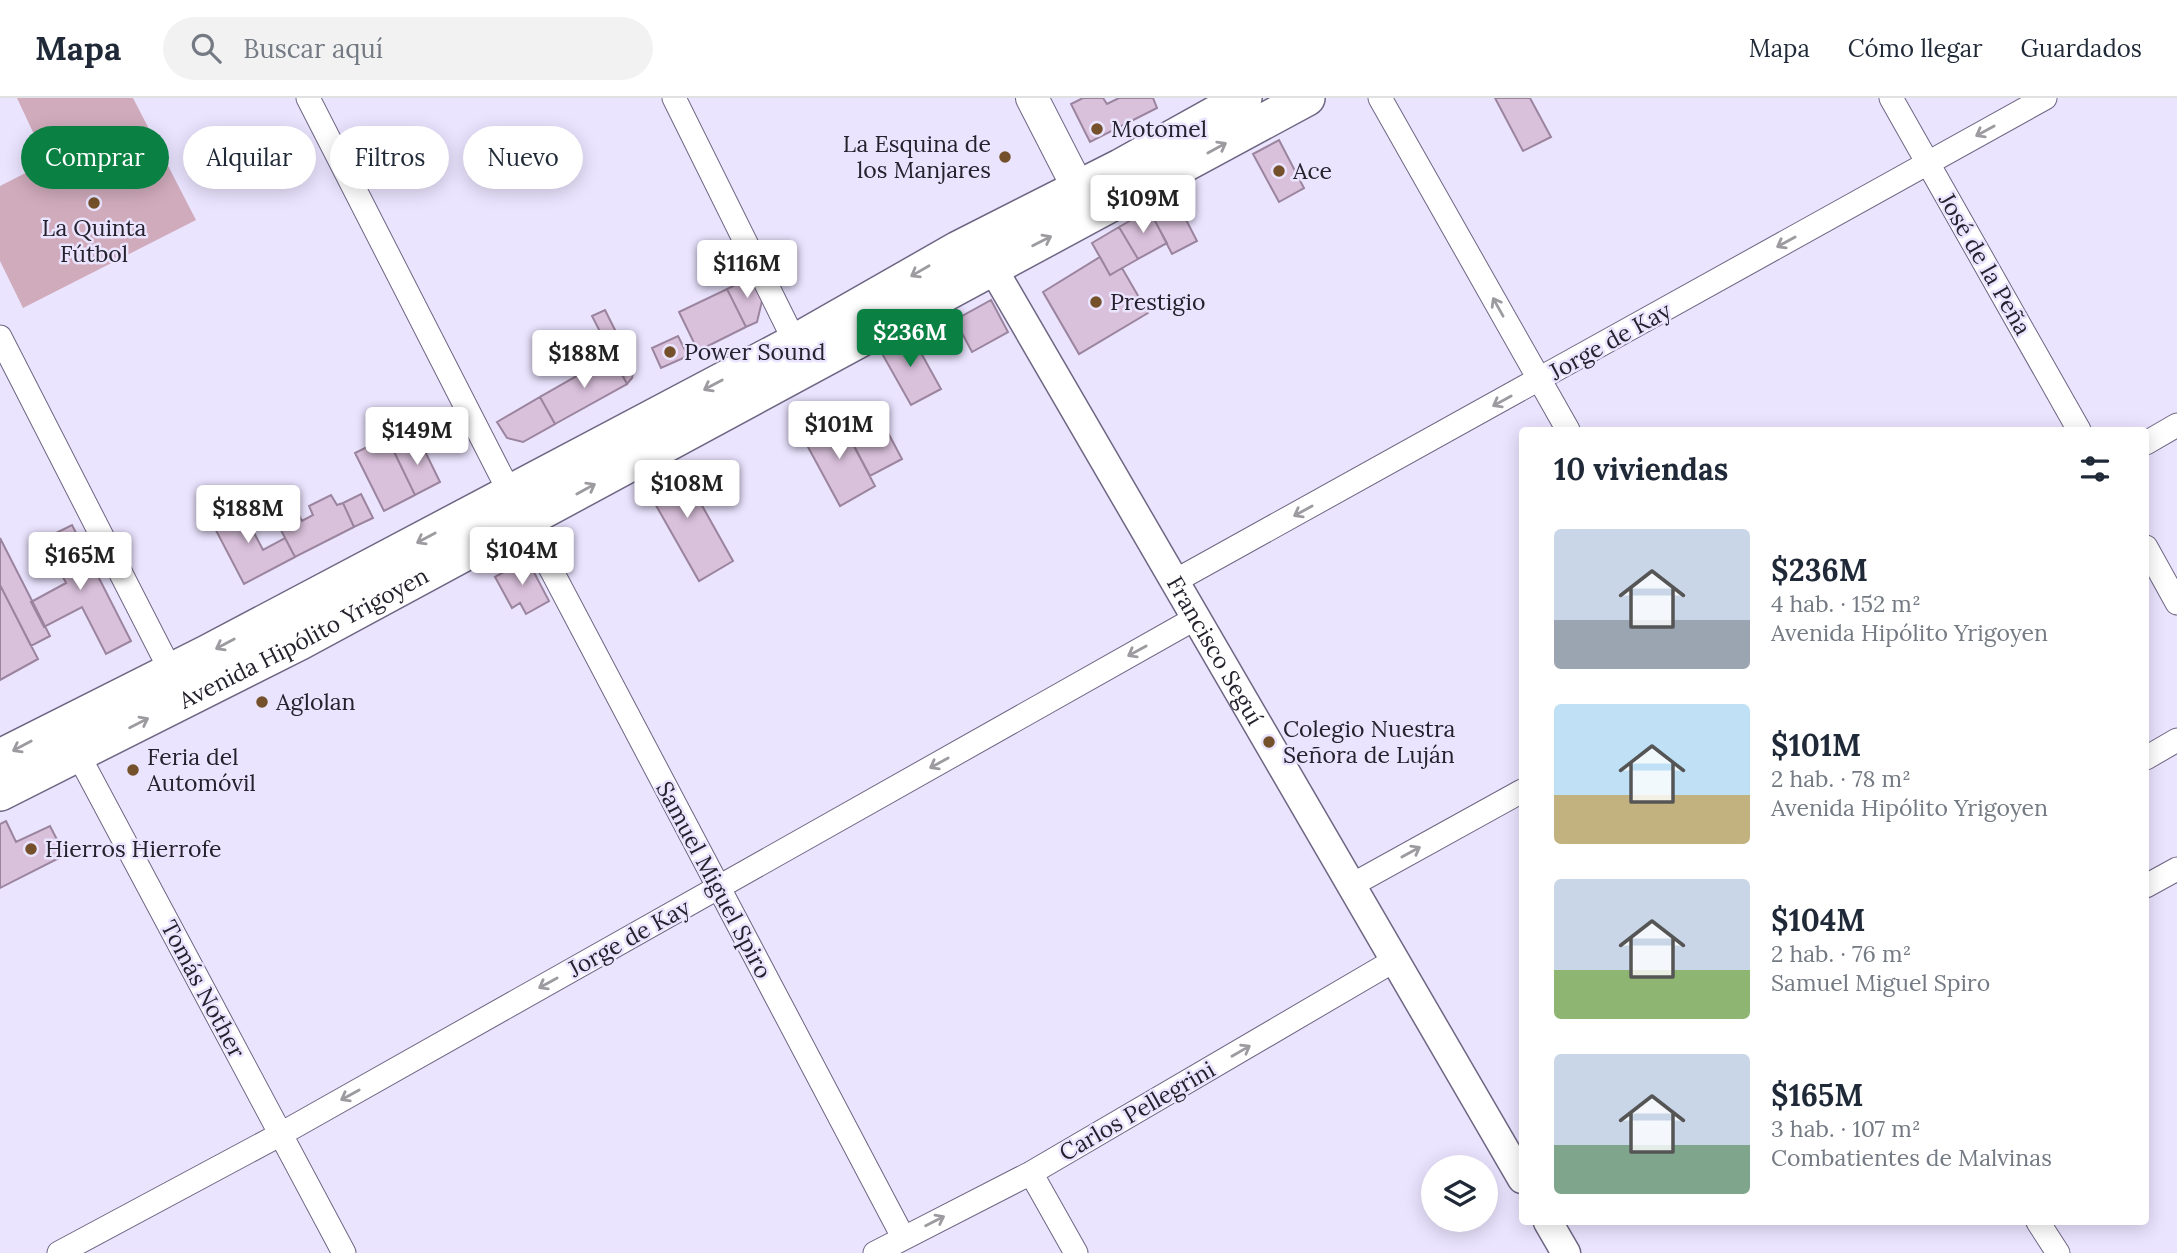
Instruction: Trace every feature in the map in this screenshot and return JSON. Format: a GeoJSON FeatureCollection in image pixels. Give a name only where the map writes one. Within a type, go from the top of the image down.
{"type":"FeatureCollection","features":[{"type":"Feature","properties":{"kind":"main road"},"geometry":{"type":"LineString","coordinates":[[1032,98],[1084,201]]}},
{"type":"Feature","properties":{"kind":"main road","name":"Avenida Hipólito Yrigoyen"},"geometry":{"type":"LineString","coordinates":[[1084,201],[1120,166],[1244,98]]}},
{"type":"Feature","properties":{"kind":"main road","name":"Avenida Hipólito Yrigoyen"},"geometry":{"type":"LineString","coordinates":[[0,793],[70,739],[518,507],[1084,201],[1307,98]]}},
{"type":"Feature","properties":{"kind":"main road","name":"Avenida Hipólito Yrigoyen"},"geometry":{"type":"LineString","coordinates":[[518,507],[795,342],[986,253]]}},
{"type":"Feature","properties":{"kind":"main road","name":"Avenida Hipólito Yrigoyen"},"geometry":{"type":"LineString","coordinates":[[0,757],[70,739]]}},
{"type":"Feature","properties":{"kind":"street","name":"Samuel Miguel Spiro"},"geometry":{"type":"LineString","coordinates":[[308,98],[518,507],[903,1237]]}},
{"type":"Feature","properties":{"kind":"street"},"geometry":{"type":"LineString","coordinates":[[674,98],[795,342]]}},
{"type":"Feature","properties":{"kind":"street"},"geometry":{"type":"LineString","coordinates":[[1380,98],[1566,427]]}},
{"type":"Feature","properties":{"kind":"street","name":"José de la Peña"},"geometry":{"type":"LineString","coordinates":[[1891,98],[2077,427]]}},
{"type":"Feature","properties":{"kind":"street","name":"Jorge de Kay"},"geometry":{"type":"LineString","coordinates":[[1175,581],[2045,98]]}},
{"type":"Feature","properties":{"kind":"street","name":"Francisco Seguí"},"geometry":{"type":"LineString","coordinates":[[986,253],[1519,1174]]}},
{"type":"Feature","properties":{"kind":"street"},"geometry":{"type":"LineString","coordinates":[[0,337],[178,685]]}},
{"type":"Feature","properties":{"kind":"street"},"geometry":{"type":"LineString","coordinates":[[2149,441],[2177,425]]}},
{"type":"Feature","properties":{"kind":"street"},"geometry":{"type":"LineString","coordinates":[[2149,552],[2177,603]]}},
{"type":"Feature","properties":{"kind":"street","name":"Jorge de Kay"},"geometry":{"type":"LineString","coordinates":[[59,1253],[281,1134],[1196,618]]}},
{"type":"Feature","properties":{"kind":"street","name":"Tomás Nother"},"geometry":{"type":"LineString","coordinates":[[70,739],[344,1253]]}},
{"type":"Feature","properties":{"kind":"street"},"geometry":{"type":"LineString","coordinates":[[2149,756],[2177,740]]}},
{"type":"Feature","properties":{"kind":"street"},"geometry":{"type":"LineString","coordinates":[[1352,885],[1519,793]]}},
{"type":"Feature","properties":{"kind":"street"},"geometry":{"type":"LineString","coordinates":[[2149,884],[2177,869]]}},
{"type":"Feature","properties":{"kind":"street","name":"Carlos Pellegrini"},"geometry":{"type":"LineString","coordinates":[[875,1253],[1031,1174],[1395,960]]}},
{"type":"Feature","properties":{"kind":"street"},"geometry":{"type":"LineString","coordinates":[[1031,1174],[1076,1253]]}},
{"type":"Feature","properties":{"kind":"street"},"geometry":{"type":"LineString","coordinates":[[1550,1225],[1566,1253]]}},
{"type":"Feature","properties":{"kind":"street"},"geometry":{"type":"LineString","coordinates":[[2040,1225],[2058,1253]]}},
{"type":"Feature","properties":{"kind":"shaded area","name":"La Quinta Fútbol"},"geometry":{"type":"Polygon","coordinates":[[[17,98],[133,98],[147,126],[30,126],[17,98]]]}},
{"type":"Feature","properties":{"kind":"shaded area","name":"La Quinta Fútbol"},"geometry":{"type":"Polygon","coordinates":[[[169,168],[196,220],[23,308],[0,261],[0,186],[21,175],[21,189],[169,189],[169,168]]]}},
{"type":"Feature","properties":{"kind":"building"},"geometry":{"type":"Polygon","coordinates":[[[1083,98],[1103,98],[1107,104],[1119,98],[1153,98],[1157,108],[1090,142],[1071,104],[1083,98]]]}},
{"type":"Feature","properties":{"kind":"building"},"geometry":{"type":"Polygon","coordinates":[[[1495,98],[1530,98],[1551,137],[1523,151],[1495,98]]]}},
{"type":"Feature","properties":{"kind":"building","name":"Ace"},"geometry":{"type":"Polygon","coordinates":[[[1279,140],[1304,188],[1279,202],[1253,154],[1279,140]]]}},
{"type":"Feature","properties":{"kind":"building"},"geometry":{"type":"Polygon","coordinates":[[[1179,206],[1197,241],[1172,254],[1154,219],[1179,206]]]}},
{"type":"Feature","properties":{"kind":"building"},"geometry":{"type":"Polygon","coordinates":[[[1149,210],[1167,243],[1138,259],[1119,227],[1149,210]]]}},
{"type":"Feature","properties":{"kind":"building"},"geometry":{"type":"Polygon","coordinates":[[[1119,227],[1138,259],[1110,275],[1092,243],[1119,227]]]}},
{"type":"Feature","properties":{"kind":"building","name":"Prestigio"},"geometry":{"type":"Polygon","coordinates":[[[1100,257],[1110,275],[1122,268],[1148,313],[1079,354],[1043,292],[1100,257]]]}},
{"type":"Feature","properties":{"kind":"building"},"geometry":{"type":"Polygon","coordinates":[[[754,276],[763,297],[757,322],[746,327],[727,289],[754,276]]]}},
{"type":"Feature","properties":{"kind":"building"},"geometry":{"type":"Polygon","coordinates":[[[727,289],[746,327],[698,351],[679,312],[727,289]]]}},
{"type":"Feature","properties":{"kind":"building"},"geometry":{"type":"Polygon","coordinates":[[[991,300],[1008,332],[972,352],[955,320],[991,300]]]}},
{"type":"Feature","properties":{"kind":"building"},"geometry":{"type":"Polygon","coordinates":[[[605,310],[634,368],[632,378],[627,384],[592,316],[605,310]]]}},
{"type":"Feature","properties":{"kind":"building"},"geometry":{"type":"Polygon","coordinates":[[[910,333],[941,389],[911,405],[880,350],[910,333]]]}},
{"type":"Feature","properties":{"kind":"building","name":"Power Sound"},"geometry":{"type":"Polygon","coordinates":[[[678,336],[688,356],[661,368],[652,348],[678,336]]]}},
{"type":"Feature","properties":{"kind":"building"},"geometry":{"type":"Polygon","coordinates":[[[612,356],[627,384],[555,424],[540,397],[612,356]]]}},
{"type":"Feature","properties":{"kind":"building"},"geometry":{"type":"Polygon","coordinates":[[[540,397],[555,424],[523,442],[507,438],[497,422],[540,397]]]}},
{"type":"Feature","properties":{"kind":"building"},"geometry":{"type":"Polygon","coordinates":[[[875,408],[902,459],[870,476],[843,425],[875,408]]]}},
{"type":"Feature","properties":{"kind":"building"},"geometry":{"type":"Polygon","coordinates":[[[838,416],[875,486],[840,506],[802,436],[838,416]]]}},
{"type":"Feature","properties":{"kind":"building"},"geometry":{"type":"Polygon","coordinates":[[[387,437],[415,495],[384,511],[355,453],[387,437]]]}},
{"type":"Feature","properties":{"kind":"building"},"geometry":{"type":"Polygon","coordinates":[[[419,439],[440,482],[415,495],[394,452],[419,439]]]}},
{"type":"Feature","properties":{"kind":"building"},"geometry":{"type":"Polygon","coordinates":[[[676,459],[733,561],[699,581],[641,479],[676,459]]]}},
{"type":"Feature","properties":{"kind":"building"},"geometry":{"type":"Polygon","coordinates":[[[361,494],[373,518],[354,527],[343,503],[361,494]]]}},
{"type":"Feature","properties":{"kind":"building"},"geometry":{"type":"Polygon","coordinates":[[[331,495],[337,505],[343,503],[354,527],[295,557],[273,515],[293,504],[302,521],[313,515],[309,506],[331,495]]]}},
{"type":"Feature","properties":{"kind":"building"},"geometry":{"type":"Polygon","coordinates":[[[238,502],[263,550],[285,538],[295,557],[244,584],[209,517],[238,502]]]}},
{"type":"Feature","properties":{"kind":"building"},"geometry":{"type":"Polygon","coordinates":[[[72,525],[131,641],[106,654],[82,607],[44,627],[31,602],[66,583],[44,539],[72,525]]]}},
{"type":"Feature","properties":{"kind":"building"},"geometry":{"type":"Polygon","coordinates":[[[0,538],[50,636],[31,646],[0,585],[0,538]]]}},
{"type":"Feature","properties":{"kind":"building"},"geometry":{"type":"Polygon","coordinates":[[[527,559],[549,601],[526,614],[520,603],[512,608],[495,577],[527,559]]]}},
{"type":"Feature","properties":{"kind":"building"},"geometry":{"type":"Polygon","coordinates":[[[0,585],[38,659],[0,680],[0,585]]]}},
{"type":"Feature","properties":{"kind":"building","name":"Hierros Hierrofe"},"geometry":{"type":"Polygon","coordinates":[[[6,821],[16,842],[50,826],[65,855],[0,888],[0,824],[6,821]]]}},
{"type":"Feature","properties":{"kind":"place","name":"Motomel"},"geometry":{"type":"Point","coordinates":[1097,129]}},
{"type":"Feature","properties":{"kind":"place","name":"La Esquina de los Manjares"},"geometry":{"type":"Point","coordinates":[1005,157]}},
{"type":"Feature","properties":{"kind":"place","name":"Ace"},"geometry":{"type":"Point","coordinates":[1279,171]}},
{"type":"Feature","properties":{"kind":"place","name":"La Quinta Fútbol"},"geometry":{"type":"Point","coordinates":[94,203]}},
{"type":"Feature","properties":{"kind":"place","name":"Prestigio"},"geometry":{"type":"Point","coordinates":[1096,302]}},
{"type":"Feature","properties":{"kind":"place","name":"Power Sound"},"geometry":{"type":"Point","coordinates":[670,352]}},
{"type":"Feature","properties":{"kind":"place","name":"Aglolan"},"geometry":{"type":"Point","coordinates":[262,702]}},
{"type":"Feature","properties":{"kind":"place","name":"Colegio Nuestra Señora de Luján"},"geometry":{"type":"Point","coordinates":[1269,742]}},
{"type":"Feature","properties":{"kind":"place","name":"Feria del Automóvil"},"geometry":{"type":"Point","coordinates":[133,770]}},
{"type":"Feature","properties":{"kind":"place","name":"Hierros Hierrofe"},"geometry":{"type":"Point","coordinates":[31,849]}}]}
